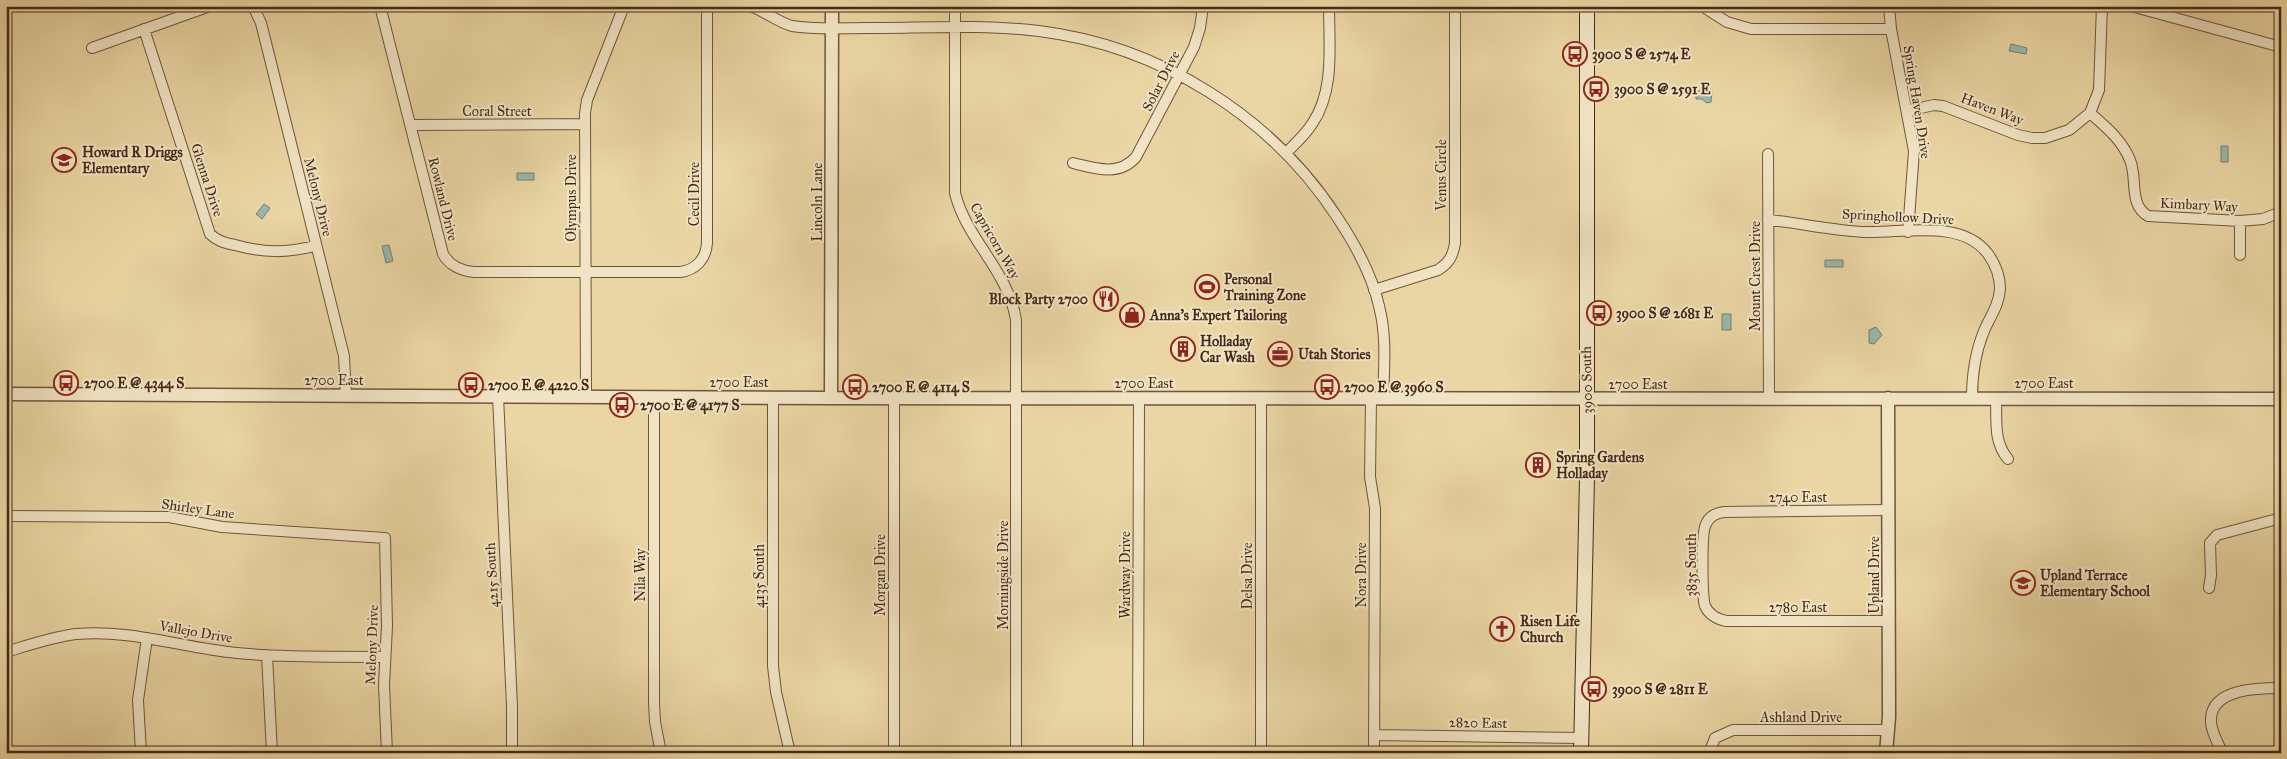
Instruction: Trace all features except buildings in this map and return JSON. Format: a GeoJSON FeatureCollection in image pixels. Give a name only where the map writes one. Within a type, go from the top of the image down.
{"type":"FeatureCollection","features":[{"type":"Feature","properties":{"kind":"main road","name":"3900 South"},"geometry":{"type":"LineString","coordinates":[[1581,753],[1587,478],[1587,6]]}},
{"type":"Feature","properties":{"kind":"street"},"geometry":{"type":"LineString","coordinates":[[92,48],[210,6]]}},
{"type":"Feature","properties":{"kind":"street","name":"Melony Drive"},"geometry":{"type":"LineString","coordinates":[[253,6],[261,23],[315,246],[344,356],[346,396]]}},
{"type":"Feature","properties":{"kind":"street","name":"Rowland Drive"},"geometry":{"type":"LineString","coordinates":[[380,6],[440,246],[446,260],[468,272],[585,272]]}},
{"type":"Feature","properties":{"kind":"street","name":"Olympus Drive"},"geometry":{"type":"LineString","coordinates":[[586,397],[584,124],[587,100],[624,6]]}},
{"type":"Feature","properties":{"kind":"street","name":"Cecil Drive"},"geometry":{"type":"LineString","coordinates":[[585,272],[686,271],[698,264],[704,257],[707,243],[707,6]]}},
{"type":"Feature","properties":{"kind":"street","name":"Nora Drive"},"geometry":{"type":"LineString","coordinates":[[750,6],[791,25],[832,28],[1019,29],[1078,38],[1120,50],[1180,74],[1227,103],[1286,153],[1322,196],[1339,220],[1362,260],[1374,290],[1384,332],[1370,477],[1375,508],[1374,753]]}},
{"type":"Feature","properties":{"kind":"street","name":"Lincoln Lane"},"geometry":{"type":"LineString","coordinates":[[831,398],[832,6]]}},
{"type":"Feature","properties":{"kind":"street","name":"Capricorn Way"},"geometry":{"type":"LineString","coordinates":[[954,6],[955,193],[965,220],[1006,288],[1013,304],[1016,330],[1016,398]]}},
{"type":"Feature","properties":{"kind":"street","name":"Solar Drive"},"geometry":{"type":"LineString","coordinates":[[1073,163],[1109,170],[1121,168],[1131,162],[1142,147],[1198,38],[1203,6]]}},
{"type":"Feature","properties":{"kind":"street"},"geometry":{"type":"LineString","coordinates":[[1286,153],[1312,124],[1324,100],[1329,66],[1329,6]]}},
{"type":"Feature","properties":{"kind":"street","name":"Venus Circle"},"geometry":{"type":"LineString","coordinates":[[1374,290],[1438,270],[1447,264],[1453,254],[1455,243],[1455,6]]}},
{"type":"Feature","properties":{"kind":"street"},"geometry":{"type":"LineString","coordinates":[[1702,6],[1727,22],[1751,29],[1891,29]]}},
{"type":"Feature","properties":{"kind":"street","name":"Spring Haven Drive"},"geometry":{"type":"LineString","coordinates":[[1890,6],[1891,29],[1908,111],[1914,160],[1908,232]]}},
{"type":"Feature","properties":{"kind":"street"},"geometry":{"type":"LineString","coordinates":[[2090,113],[2099,90],[2101,76],[2102,6]]}},
{"type":"Feature","properties":{"kind":"street"},"geometry":{"type":"LineString","coordinates":[[2131,6],[2281,47]]}},
{"type":"Feature","properties":{"kind":"street","name":"Glenna Drive"},"geometry":{"type":"LineString","coordinates":[[144,29],[210,234],[218,241],[255,251],[281,252],[315,246]]}},
{"type":"Feature","properties":{"kind":"street","name":"Haven Way"},"geometry":{"type":"LineString","coordinates":[[1908,111],[1934,105],[1943,106],[2018,135],[2032,138],[2045,138],[2063,133],[2081,122],[2090,113]]}},
{"type":"Feature","properties":{"kind":"street","name":"Kimbary Way"},"geometry":{"type":"LineString","coordinates":[[2090,113],[2122,144],[2131,161],[2135,179],[2136,203],[2143,212],[2155,217],[2240,221],[2263,219],[2281,212]]}},
{"type":"Feature","properties":{"kind":"street","name":"Coral Street"},"geometry":{"type":"LineString","coordinates":[[410,125],[584,124]]}},
{"type":"Feature","properties":{"kind":"street","name":"Mount Crest Drive"},"geometry":{"type":"LineString","coordinates":[[1768,154],[1769,398]]}},
{"type":"Feature","properties":{"kind":"street","name":"Springhollow Drive"},"geometry":{"type":"LineString","coordinates":[[1768,220],[1865,232],[1949,232],[1970,238],[1983,248],[1994,262],[1998,272],[2000,292],[1995,310],[1984,330],[1976,356],[1972,398]]}},
{"type":"Feature","properties":{"kind":"street"},"geometry":{"type":"LineString","coordinates":[[2240,221],[2240,255]]}},
{"type":"Feature","properties":{"kind":"street","name":"2700 East"},"geometry":{"type":"LineString","coordinates":[[6,394],[773,398],[2281,399]]}},
{"type":"Feature","properties":{"kind":"street","name":"4215 South"},"geometry":{"type":"LineString","coordinates":[[498,396],[512,706],[512,753]]}},
{"type":"Feature","properties":{"kind":"street","name":"Nila Way"},"geometry":{"type":"LineString","coordinates":[[654,397],[654,702],[655,722],[661,753]]}},
{"type":"Feature","properties":{"kind":"street","name":"Morgan Drive"},"geometry":{"type":"LineString","coordinates":[[894,397],[894,753]]}},
{"type":"Feature","properties":{"kind":"street","name":"4135 South"},"geometry":{"type":"LineString","coordinates":[[773,398],[774,674],[790,753]]}},
{"type":"Feature","properties":{"kind":"street","name":"Morningside Drive"},"geometry":{"type":"LineString","coordinates":[[1016,398],[1016,753]]}},
{"type":"Feature","properties":{"kind":"street","name":"Wardway Drive"},"geometry":{"type":"LineString","coordinates":[[1138,753],[1139,398]]}},
{"type":"Feature","properties":{"kind":"street","name":"Delsa Drive"},"geometry":{"type":"LineString","coordinates":[[1261,398],[1261,753]]}},
{"type":"Feature","properties":{"kind":"street","name":"Upland Drive"},"geometry":{"type":"LineString","coordinates":[[1886,753],[1889,730],[1888,398]]}},
{"type":"Feature","properties":{"kind":"street"},"geometry":{"type":"LineString","coordinates":[[1996,398],[1997,436],[2000,450],[2008,459]]}},
{"type":"Feature","properties":{"kind":"street","name":"2740 East"},"geometry":{"type":"LineString","coordinates":[[1710,519],[1716,514],[1724,512],[1889,510]]}},
{"type":"Feature","properties":{"kind":"street","name":"Shirley Lane"},"geometry":{"type":"LineString","coordinates":[[6,516],[169,517],[222,527],[385,538]]}},
{"type":"Feature","properties":{"kind":"street"},"geometry":{"type":"LineString","coordinates":[[2209,588],[2212,575],[2210,543],[2217,535],[2281,518]]}},
{"type":"Feature","properties":{"kind":"street","name":"3835 South"},"geometry":{"type":"LineString","coordinates":[[1709,612],[1704,598],[1703,534],[1710,519]]}},
{"type":"Feature","properties":{"kind":"street","name":"Melony Drive"},"geometry":{"type":"LineString","coordinates":[[385,538],[388,626],[384,684],[387,753]]}},
{"type":"Feature","properties":{"kind":"street","name":"2780 East"},"geometry":{"type":"LineString","coordinates":[[1709,612],[1717,618],[1726,621],[1889,621]]}},
{"type":"Feature","properties":{"kind":"street","name":"Vallejo Drive"},"geometry":{"type":"LineString","coordinates":[[6,652],[47,639],[75,634],[102,633],[147,638],[229,652],[385,657]]}},
{"type":"Feature","properties":{"kind":"street"},"geometry":{"type":"LineString","coordinates":[[141,753],[138,700],[147,638]]}},
{"type":"Feature","properties":{"kind":"street"},"geometry":{"type":"LineString","coordinates":[[267,654],[272,753]]}},
{"type":"Feature","properties":{"kind":"street"},"geometry":{"type":"LineString","coordinates":[[2222,753],[2210,721],[2212,712],[2222,700],[2229,695],[2250,688],[2281,688]]}},
{"type":"Feature","properties":{"kind":"street","name":"Ashland Drive"},"geometry":{"type":"LineString","coordinates":[[1709,753],[1715,738],[1733,730],[1889,730]]}},
{"type":"Feature","properties":{"kind":"street","name":"2820 East"},"geometry":{"type":"LineString","coordinates":[[1374,735],[1581,738]]}},
{"type":"Feature","properties":{"kind":"street"},"geometry":{"type":"LineString","coordinates":[[6,747],[8,753]]}},
{"type":"Feature","properties":{"kind":"water"},"geometry":{"type":"Polygon","coordinates":[[[2011,44],[2027,48],[2026,54],[2009,51],[2011,44]]]}},
{"type":"Feature","properties":{"kind":"water"},"geometry":{"type":"Polygon","coordinates":[[[1696,91],[1712,91],[1711,102],[1707,103],[1702,99],[1696,99],[1696,91]]]}},
{"type":"Feature","properties":{"kind":"water"},"geometry":{"type":"Polygon","coordinates":[[[2221,146],[2228,146],[2228,162],[2221,162],[2221,146]]]}},
{"type":"Feature","properties":{"kind":"water"},"geometry":{"type":"Polygon","coordinates":[[[517,173],[534,173],[534,180],[517,180],[517,173]]]}},
{"type":"Feature","properties":{"kind":"water"},"geometry":{"type":"Polygon","coordinates":[[[264,204],[270,208],[262,219],[256,214],[264,204]]]}},
{"type":"Feature","properties":{"kind":"water"},"geometry":{"type":"Polygon","coordinates":[[[389,245],[393,261],[386,263],[382,246],[389,245]]]}},
{"type":"Feature","properties":{"kind":"water"},"geometry":{"type":"Polygon","coordinates":[[[1825,260],[1843,260],[1843,267],[1825,267],[1825,260]]]}},
{"type":"Feature","properties":{"kind":"water"},"geometry":{"type":"Polygon","coordinates":[[[1722,314],[1731,314],[1731,330],[1722,330],[1722,314]]]}},
{"type":"Feature","properties":{"kind":"water"},"geometry":{"type":"Polygon","coordinates":[[[1876,327],[1882,335],[1874,344],[1869,343],[1869,330],[1876,327]]]}},
{"type":"Feature","properties":{"kind":"place","name":"3900 S @ 2574 E"},"geometry":{"type":"Point","coordinates":[1575,54]}},
{"type":"Feature","properties":{"kind":"place","name":"3900 S @ 2591 E"},"geometry":{"type":"Point","coordinates":[1596,89]}},
{"type":"Feature","properties":{"kind":"place","name":"Howard R Driggs Elementary"},"geometry":{"type":"Point","coordinates":[64,160]}},
{"type":"Feature","properties":{"kind":"place","name":"Personal Training Zone"},"geometry":{"type":"Point","coordinates":[1207,287]}},
{"type":"Feature","properties":{"kind":"place","name":"Block Party 2700"},"geometry":{"type":"Point","coordinates":[1106,299]}},
{"type":"Feature","properties":{"kind":"place","name":"3900 S @ 2681 E"},"geometry":{"type":"Point","coordinates":[1599,313]}},
{"type":"Feature","properties":{"kind":"place","name":"Anna's Expert Tailoring"},"geometry":{"type":"Point","coordinates":[1132,315]}},
{"type":"Feature","properties":{"kind":"place","name":"Holladay Car Wash"},"geometry":{"type":"Point","coordinates":[1183,349]}},
{"type":"Feature","properties":{"kind":"place","name":"Utah Stories"},"geometry":{"type":"Point","coordinates":[1280,354]}},
{"type":"Feature","properties":{"kind":"place","name":"2700 E @ 4344 S"},"geometry":{"type":"Point","coordinates":[66,383]}},
{"type":"Feature","properties":{"kind":"place","name":"2700 E @ 4220 S"},"geometry":{"type":"Point","coordinates":[471,385]}},
{"type":"Feature","properties":{"kind":"place","name":"2700 E @ 4114 S"},"geometry":{"type":"Point","coordinates":[855,387]}},
{"type":"Feature","properties":{"kind":"place","name":"2700 E @ 3960 S"},"geometry":{"type":"Point","coordinates":[1327,387]}},
{"type":"Feature","properties":{"kind":"place","name":"2700 E @ 4177 S"},"geometry":{"type":"Point","coordinates":[622,405]}},
{"type":"Feature","properties":{"kind":"place","name":"Spring Gardens Holladay"},"geometry":{"type":"Point","coordinates":[1538,465]}},
{"type":"Feature","properties":{"kind":"place","name":"Upland Terrace Elementary School"},"geometry":{"type":"Point","coordinates":[2023,583]}},
{"type":"Feature","properties":{"kind":"place","name":"Risen Life Church"},"geometry":{"type":"Point","coordinates":[1502,629]}},
{"type":"Feature","properties":{"kind":"place","name":"3900 S @ 2811 E"},"geometry":{"type":"Point","coordinates":[1594,689]}}]}
